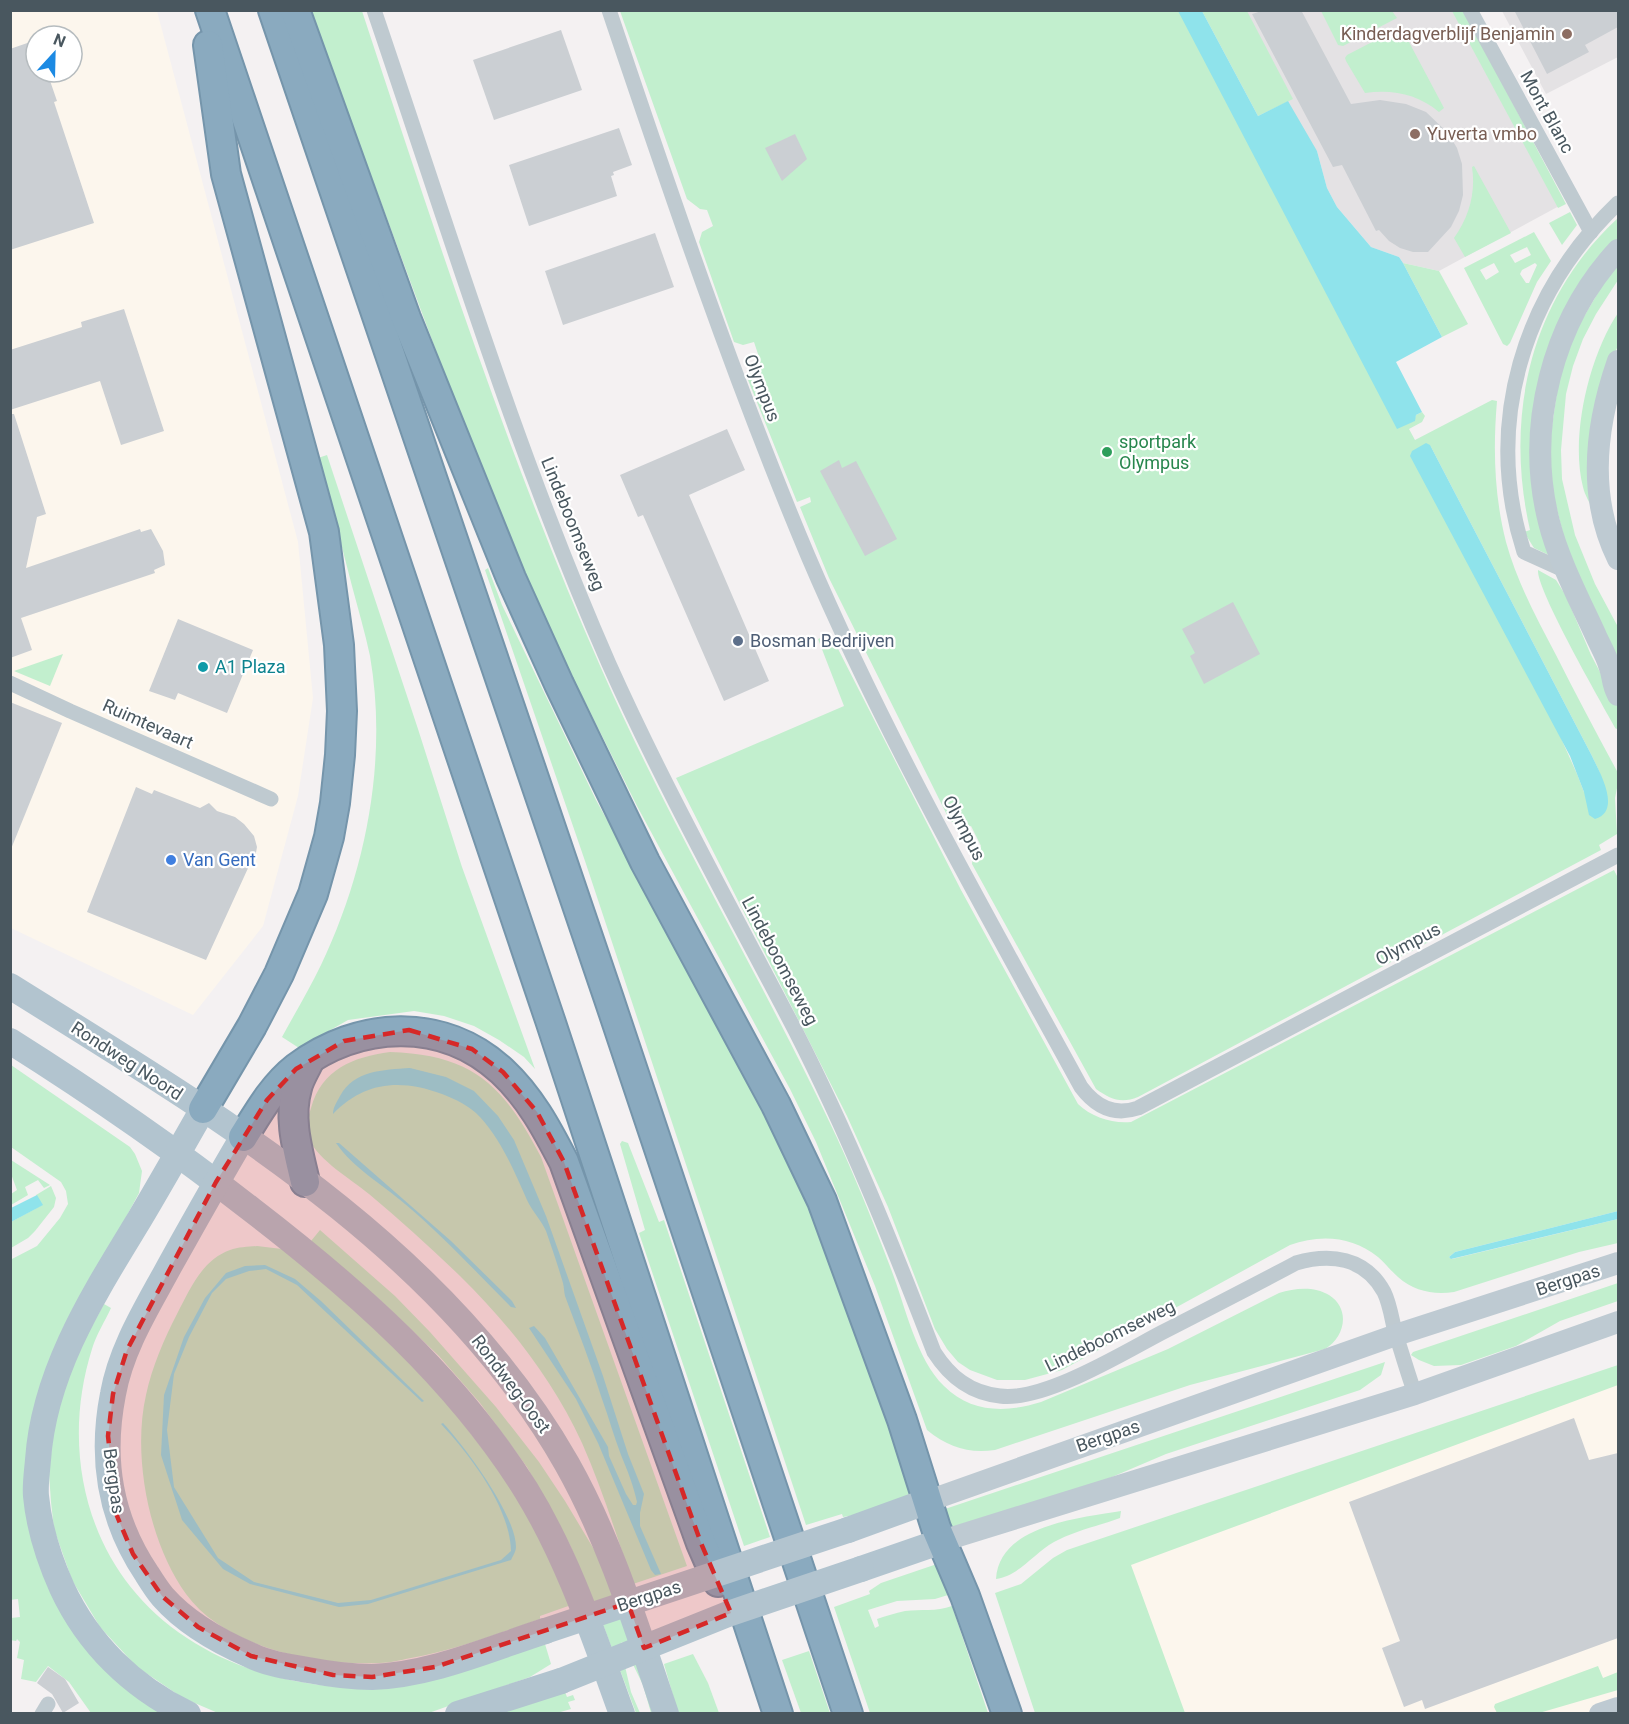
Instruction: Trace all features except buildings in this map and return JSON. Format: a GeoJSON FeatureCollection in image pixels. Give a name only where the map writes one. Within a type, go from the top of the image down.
{"type":"FeatureCollection","features":[{"type":"Feature","properties":{"kind":"highway"},"geometry":{"type":"LineString","coordinates":[[203,10],[226,174],[324,532],[339,645],[342,711],[335,803],[329,837],[313,894],[279,974],[252,1026],[203,1109]]}},
{"type":"Feature","properties":{"kind":"highway"},"geometry":{"type":"LineString","coordinates":[[210,10],[550,1020],[777,1713]]}},
{"type":"Feature","properties":{"kind":"highway"},"geometry":{"type":"LineString","coordinates":[[273,10],[609,999],[848,1713]]}},
{"type":"Feature","properties":{"kind":"highway"},"geometry":{"type":"LineString","coordinates":[[295,10],[405,318],[511,578],[559,684],[645,862],[776,1105],[822,1201],[883,1365],[927,1500],[971,1611],[1007,1713]]}},
{"type":"Feature","properties":{"kind":"highway"},"geometry":{"type":"LineString","coordinates":[[243,1137],[273,1093],[296,1069],[327,1048],[344,1041],[384,1031],[409,1030],[440,1037],[472,1049],[502,1071],[537,1112],[564,1162],[701,1543],[777,1713]]}},
{"type":"Feature","properties":{"kind":"highway"},"geometry":{"type":"LineString","coordinates":[[305,1182],[293,1123],[293,1108],[297,1086],[310,1059]]}},
{"type":"Feature","properties":{"kind":"main road"},"geometry":{"type":"LineString","coordinates":[[1618,250],[1587,291],[1569,324],[1555,360],[1544,407],[1541,436],[1544,495],[1549,524],[1568,572],[1614,670],[1612,684],[1618,695]]}},
{"type":"Feature","properties":{"kind":"main road"},"geometry":{"type":"LineString","coordinates":[[1618,361],[1604,403],[1599,433],[1598,460],[1605,518],[1611,544],[1618,559]]}},
{"type":"Feature","properties":{"kind":"main road","name":"Rondweg Noord"},"geometry":{"type":"LineString","coordinates":[[10,986],[243,1137]]}},
{"type":"Feature","properties":{"kind":"main road"},"geometry":{"type":"LineString","coordinates":[[10,1041],[178,1154],[295,1243],[375,1313],[452,1390],[526,1490],[553,1537],[573,1580],[622,1713]]}},
{"type":"Feature","properties":{"kind":"main road"},"geometry":{"type":"LineString","coordinates":[[188,1713],[151,1694],[106,1655],[76,1615],[55,1572],[47,1549],[36,1494],[39,1443],[55,1376],[67,1348],[102,1281],[203,1109]]}},
{"type":"Feature","properties":{"kind":"main road","name":"Bergpas"},"geometry":{"type":"LineString","coordinates":[[243,1137],[155,1292],[127,1350],[118,1372],[110,1411],[108,1465],[117,1516],[133,1554],[162,1596],[198,1627],[251,1656],[278,1665],[333,1675],[372,1677],[435,1667],[848,1530],[1396,1335],[1618,1263]]}},
{"type":"Feature","properties":{"kind":"main road","name":"Rondweg-Oost"},"geometry":{"type":"LineString","coordinates":[[243,1137],[305,1182],[389,1250],[448,1306],[508,1376],[567,1466],[603,1539],[631,1610],[666,1713]]}},
{"type":"Feature","properties":{"kind":"main road"},"geometry":{"type":"LineString","coordinates":[[458,1713],[561,1681],[728,1614],[942,1541],[1415,1394],[1618,1322]]}},
{"type":"Feature","properties":{"kind":"main road"},"geometry":{"type":"LineString","coordinates":[[1600,1713],[1618,1708]]}},
{"type":"Feature","properties":{"kind":"street","name":"Lindeboomseweg"},"geometry":{"type":"LineString","coordinates":[[374,10],[472,308],[533,478],[570,572],[610,667],[663,777],[838,1119],[869,1189],[934,1352],[942,1364],[954,1377],[979,1391],[1000,1396],[1041,1391],[1082,1374],[1296,1263],[1312,1258],[1338,1257],[1354,1263],[1368,1273],[1384,1292],[1415,1394]]}},
{"type":"Feature","properties":{"kind":"street","name":"Olympus"},"geometry":{"type":"LineString","coordinates":[[609,10],[744,398],[809,558],[899,746],[977,895],[1081,1087],[1089,1097],[1098,1104],[1117,1112],[1138,1108],[1618,855]]}},
{"type":"Feature","properties":{"kind":"street","name":"Mont Blanc"},"geometry":{"type":"LineString","coordinates":[[1470,10],[1591,232]]}},
{"type":"Feature","properties":{"kind":"street"},"geometry":{"type":"LineString","coordinates":[[1568,572],[1524,552],[1511,502],[1508,440],[1518,371],[1532,325],[1553,283],[1576,249],[1618,203]]}},
{"type":"Feature","properties":{"kind":"street","name":"Ruimtevaart"},"geometry":{"type":"LineString","coordinates":[[10,683],[79,716],[271,799]]}},
{"type":"Feature","properties":{"kind":"highlighted area"},"geometry":{"type":"Polygon","coordinates":[[[409,1030],[472,1049],[503,1072],[537,1112],[564,1162],[701,1543],[731,1613],[644,1648],[628,1603],[435,1667],[372,1677],[333,1675],[251,1656],[198,1627],[162,1596],[133,1554],[117,1516],[108,1436],[113,1394],[127,1350],[216,1182],[267,1100],[296,1069],[344,1041],[409,1030]]]}},
{"type":"Feature","properties":{"kind":"shaded area"},"geometry":{"type":"Polygon","coordinates":[[[10,11],[157,11],[298,542],[313,698],[298,796],[263,926],[193,1015],[11,928],[10,11]]]}},
{"type":"Feature","properties":{"kind":"shaded area","name":"Yuverta vmbo"},"geometry":{"type":"Polygon","coordinates":[[[1202,11],[1456,11],[1561,205],[1439,271],[1403,263],[1399,257],[1371,247],[1337,207],[1327,188],[1317,151],[1202,11]]]}},
{"type":"Feature","properties":{"kind":"shaded area","name":"Kinderdagverblijf Benjamin"},"geometry":{"type":"Polygon","coordinates":[[[1502,11],[1618,11],[1618,57],[1546,94],[1502,11]]]}},
{"type":"Feature","properties":{"kind":"shaded area"},"geometry":{"type":"Polygon","coordinates":[[[1618,1379],[1618,1713],[1044,1713],[1008,1607],[1618,1379]]]}},
{"type":"Feature","properties":{"kind":"green space"},"geometry":{"type":"Polygon","coordinates":[[[310,11],[362,11],[503,425],[567,588],[627,726],[801,1064],[837,1139],[877,1232],[912,1331],[934,1375],[954,1395],[977,1406],[1002,1409],[1028,1406],[1168,1349],[1279,1293],[1298,1289],[1323,1292],[1336,1301],[1343,1315],[1343,1323],[1332,1344],[1325,1349],[1190,1385],[995,1450],[976,1451],[959,1448],[927,1430],[875,1286],[816,1142],[790,1089],[637,806],[571,674],[511,544],[448,383],[310,11]]]}},
{"type":"Feature","properties":{"kind":"green space","name":"sportpark Olympus"},"geometry":{"type":"Polygon","coordinates":[[[620,11],[1191,11],[1406,424],[1414,421],[1416,415],[1422,412],[1425,416],[1422,422],[1409,429],[1415,440],[1492,400],[1497,401],[1496,472],[1499,507],[1506,542],[1535,614],[1618,773],[1615,798],[1617,834],[1599,845],[1601,850],[1138,1097],[1121,1100],[1101,1093],[1096,1089],[972,864],[973,853],[981,846],[971,826],[959,826],[949,819],[829,578],[800,507],[811,502],[810,497],[797,502],[748,380],[751,368],[760,360],[754,342],[743,345],[734,342],[699,242],[702,232],[713,226],[707,210],[700,209],[687,199],[620,11]],[[1430,445],[1584,792],[1600,773],[1430,445]]]}},
{"type":"Feature","properties":{"kind":"green space"},"geometry":{"type":"Polygon","coordinates":[[[1202,11],[1247,11],[1293,99],[1258,116],[1202,11]]]}},
{"type":"Feature","properties":{"kind":"green space"},"geometry":{"type":"Polygon","coordinates":[[[1321,11],[1392,11],[1397,18],[1343,46],[1338,45],[1321,11]]]}},
{"type":"Feature","properties":{"kind":"green space"},"geometry":{"type":"Polygon","coordinates":[[[1452,11],[1464,11],[1566,204],[1558,208],[1452,11]]]}},
{"type":"Feature","properties":{"kind":"green space"},"geometry":{"type":"Polygon","coordinates":[[[1401,27],[1444,108],[1439,112],[1422,101],[1404,94],[1365,93],[1346,61],[1347,55],[1401,27]]]}},
{"type":"Feature","properties":{"kind":"green space"},"geometry":{"type":"Polygon","coordinates":[[[1474,166],[1511,233],[1465,257],[1454,238],[1464,222],[1470,204],[1473,186],[1472,167],[1474,166]]]}},
{"type":"Feature","properties":{"kind":"green space"},"geometry":{"type":"Polygon","coordinates":[[[1570,212],[1577,225],[1562,245],[1549,223],[1570,212]]]}},
{"type":"Feature","properties":{"kind":"green space"},"geometry":{"type":"Polygon","coordinates":[[[1618,218],[1618,242],[1552,349],[1551,556],[1534,548],[1524,532],[1530,530],[1523,487],[1520,445],[1523,403],[1531,362],[1545,322],[1563,285],[1588,250],[1618,218]]]}},
{"type":"Feature","properties":{"kind":"green space"},"geometry":{"type":"Polygon","coordinates":[[[1534,232],[1551,261],[1537,282],[1507,346],[1503,344],[1464,268],[1534,232]],[[1527,247],[1510,255],[1515,263],[1531,255],[1527,247]],[[1494,263],[1480,270],[1486,280],[1499,272],[1494,263]],[[1535,263],[1522,270],[1520,274],[1526,283],[1529,283],[1537,265],[1535,263]]]}},
{"type":"Feature","properties":{"kind":"green space"},"geometry":{"type":"Polygon","coordinates":[[[1618,259],[1618,280],[1596,314],[1573,366],[1566,394],[1561,450],[1562,479],[1575,535],[1595,584],[1618,627],[1618,658],[1571,565],[1546,466],[1563,352],[1618,259]]]}},
{"type":"Feature","properties":{"kind":"green space"},"geometry":{"type":"Polygon","coordinates":[[[1403,263],[1439,271],[1468,324],[1442,337],[1403,263]]]}},
{"type":"Feature","properties":{"kind":"green space"},"geometry":{"type":"Polygon","coordinates":[[[1618,313],[1618,346],[1595,513],[1584,490],[1580,467],[1581,421],[1598,351],[1618,313]]]}},
{"type":"Feature","properties":{"kind":"green space"},"geometry":{"type":"Polygon","coordinates":[[[327,455],[462,867],[535,1069],[524,1057],[474,1026],[444,1016],[414,1011],[348,1020],[299,1048],[282,1037],[321,965],[350,892],[369,814],[374,774],[375,695],[370,656],[318,458],[327,455]]]}},
{"type":"Feature","properties":{"kind":"green space"},"geometry":{"type":"Polygon","coordinates":[[[488,568],[502,605],[596,800],[734,1051],[817,1220],[904,1466],[908,1497],[861,1514],[843,1517],[842,1514],[806,1525],[585,861],[485,570],[488,568]]]}},
{"type":"Feature","properties":{"kind":"green space"},"geometry":{"type":"Polygon","coordinates":[[[1538,570],[1556,580],[1566,596],[1591,655],[1618,706],[1618,728],[1616,729],[1558,622],[1540,581],[1538,570]]]}},
{"type":"Feature","properties":{"kind":"green space"},"geometry":{"type":"Polygon","coordinates":[[[825,636],[835,643],[961,890],[1078,1104],[1089,1113],[1103,1119],[1131,1122],[1614,870],[1618,875],[1618,1211],[1455,1252],[1449,1257],[1452,1259],[1618,1219],[1618,1243],[1579,1252],[1454,1292],[1439,1293],[1411,1286],[1398,1277],[1378,1257],[1358,1245],[1324,1238],[1301,1241],[1062,1370],[1025,1380],[997,1380],[970,1370],[958,1362],[935,1329],[888,1207],[847,1116],[676,778],[844,706],[818,639],[825,636]]]}},
{"type":"Feature","properties":{"kind":"green space"},"geometry":{"type":"Polygon","coordinates":[[[63,654],[50,686],[14,671],[63,654]]]}},
{"type":"Feature","properties":{"kind":"green space"},"geometry":{"type":"Polygon","coordinates":[[[390,1052],[419,1054],[465,1068],[483,1079],[499,1093],[527,1132],[541,1157],[687,1566],[633,1584],[603,1495],[582,1443],[544,1375],[496,1313],[478,1294],[381,1204],[320,1155],[309,1139],[307,1127],[311,1108],[316,1095],[331,1074],[364,1057],[390,1052]]]}},
{"type":"Feature","properties":{"kind":"green space"},"geometry":{"type":"Polygon","coordinates":[[[11,1065],[130,1147],[142,1171],[139,1193],[66,1322],[36,1549],[164,1713],[91,1713],[69,1682],[48,1666],[36,1682],[21,1679],[24,1660],[17,1658],[20,1642],[17,1639],[16,1641],[10,1640],[11,1618],[20,1617],[18,1599],[10,1600],[12,1587],[10,1585],[10,1260],[37,1246],[60,1218],[68,1204],[66,1191],[61,1182],[11,1147],[11,1065]]]}},
{"type":"Feature","properties":{"kind":"green space"},"geometry":{"type":"Polygon","coordinates":[[[622,1141],[628,1143],[659,1222],[664,1220],[770,1537],[744,1546],[639,1233],[645,1230],[620,1144],[622,1141]]]}},
{"type":"Feature","properties":{"kind":"green space"},"geometry":{"type":"Polygon","coordinates":[[[11,1160],[50,1185],[44,1188],[38,1180],[25,1187],[28,1195],[11,1205],[11,1194],[17,1190],[11,1174],[11,1160]]]}},
{"type":"Feature","properties":{"kind":"green space"},"geometry":{"type":"Polygon","coordinates":[[[51,1186],[56,1198],[54,1207],[28,1238],[11,1248],[11,1222],[42,1205],[36,1195],[51,1186]]]}},
{"type":"Feature","properties":{"kind":"green space"},"geometry":{"type":"Polygon","coordinates":[[[320,1230],[395,1296],[430,1332],[496,1407],[539,1462],[601,1561],[656,1713],[651,1713],[643,1685],[622,1642],[620,1645],[631,1692],[640,1713],[636,1713],[570,1545],[527,1467],[480,1403],[439,1356],[379,1299],[311,1241],[320,1230]]]}},
{"type":"Feature","properties":{"kind":"green space"},"geometry":{"type":"Polygon","coordinates":[[[257,1246],[282,1249],[317,1273],[432,1384],[529,1508],[574,1604],[540,1616],[540,1619],[444,1651],[387,1663],[355,1663],[301,1657],[248,1640],[224,1628],[203,1613],[186,1594],[162,1550],[147,1498],[141,1445],[146,1395],[163,1343],[198,1276],[220,1255],[233,1249],[257,1246]]]}},
{"type":"Feature","properties":{"kind":"green space"},"geometry":{"type":"Polygon","coordinates":[[[1618,1283],[1618,1301],[1560,1321],[1516,1346],[1461,1365],[1434,1366],[1411,1355],[1413,1352],[1618,1283]]]}},
{"type":"Feature","properties":{"kind":"green space"},"geometry":{"type":"Polygon","coordinates":[[[104,1304],[111,1308],[94,1344],[82,1390],[79,1431],[82,1471],[90,1510],[105,1547],[126,1581],[154,1612],[187,1638],[222,1658],[259,1672],[317,1685],[337,1687],[545,1644],[551,1664],[530,1677],[426,1714],[218,1713],[183,1698],[137,1667],[100,1627],[72,1580],[54,1529],[51,1502],[49,1474],[53,1435],[61,1394],[87,1335],[104,1304]]]}},
{"type":"Feature","properties":{"kind":"green space"},"geometry":{"type":"Polygon","coordinates":[[[1385,1362],[1381,1375],[1360,1390],[1166,1454],[1058,1500],[954,1532],[939,1511],[1385,1362]]]}},
{"type":"Feature","properties":{"kind":"green space"},"geometry":{"type":"Polygon","coordinates":[[[1618,1365],[1618,1385],[1131,1565],[1185,1713],[1035,1713],[995,1593],[1021,1584],[1053,1558],[1067,1550],[1618,1365]]]}},
{"type":"Feature","properties":{"kind":"green space"},"geometry":{"type":"Polygon","coordinates":[[[1121,1511],[1120,1518],[1062,1538],[1012,1574],[996,1579],[1001,1561],[1011,1547],[1026,1536],[1064,1521],[1121,1511]]]}},
{"type":"Feature","properties":{"kind":"green space"},"geometry":{"type":"Polygon","coordinates":[[[937,1564],[948,1595],[935,1599],[897,1601],[868,1610],[875,1628],[879,1626],[877,1619],[894,1614],[952,1606],[988,1713],[870,1713],[834,1607],[870,1594],[869,1591],[881,1583],[937,1564]]]}},
{"type":"Feature","properties":{"kind":"green space"},"geometry":{"type":"Polygon","coordinates":[[[809,1651],[830,1713],[801,1713],[782,1660],[809,1651]]]}},
{"type":"Feature","properties":{"kind":"green space"},"geometry":{"type":"Polygon","coordinates":[[[693,1654],[708,1683],[719,1713],[678,1713],[664,1664],[693,1654]]]}},
{"type":"Feature","properties":{"kind":"green space"},"geometry":{"type":"Polygon","coordinates":[[[1598,1666],[1603,1678],[1618,1672],[1618,1690],[1539,1713],[1497,1713],[1494,1707],[1495,1704],[1598,1666]]]}},
{"type":"Feature","properties":{"kind":"green space"},"geometry":{"type":"Polygon","coordinates":[[[565,1692],[567,1697],[573,1695],[575,1700],[568,1702],[571,1709],[557,1713],[495,1714],[565,1692]]]}},
{"type":"Feature","properties":{"kind":"water"},"geometry":{"type":"Polygon","coordinates":[[[1178,11],[1202,11],[1258,116],[1288,101],[1317,151],[1327,188],[1337,207],[1371,247],[1399,257],[1403,263],[1442,337],[1396,362],[1422,412],[1416,415],[1415,421],[1397,429],[1178,11]]]}},
{"type":"Feature","properties":{"kind":"water"},"geometry":{"type":"Polygon","coordinates":[[[1426,443],[1430,445],[1600,772],[1608,800],[1603,815],[1595,819],[1589,815],[1584,792],[1570,756],[1410,456],[1412,451],[1426,443]]]}},
{"type":"Feature","properties":{"kind":"water"},"geometry":{"type":"Polygon","coordinates":[[[410,1068],[446,1077],[474,1091],[498,1116],[514,1140],[546,1216],[644,1494],[640,1526],[661,1574],[655,1575],[651,1570],[598,1443],[576,1399],[529,1328],[534,1326],[545,1338],[608,1447],[609,1456],[626,1494],[633,1505],[636,1505],[632,1484],[565,1296],[546,1231],[529,1204],[507,1157],[488,1126],[472,1109],[462,1103],[442,1094],[412,1086],[384,1086],[371,1089],[345,1103],[333,1114],[334,1107],[346,1087],[361,1076],[410,1068]]]}},
{"type":"Feature","properties":{"kind":"water"},"geometry":{"type":"Polygon","coordinates":[[[336,1143],[339,1143],[451,1241],[512,1301],[516,1308],[511,1307],[419,1216],[359,1168],[336,1143]]]}},
{"type":"Feature","properties":{"kind":"water"},"geometry":{"type":"Polygon","coordinates":[[[37,1195],[43,1205],[11,1222],[11,1208],[37,1195]]]}},
{"type":"Feature","properties":{"kind":"water"},"geometry":{"type":"Polygon","coordinates":[[[1618,1211],[1618,1219],[1451,1259],[1449,1257],[1455,1252],[1618,1211]]]}},
{"type":"Feature","properties":{"kind":"water"},"geometry":{"type":"Polygon","coordinates":[[[265,1265],[295,1279],[321,1301],[424,1401],[422,1402],[297,1285],[266,1269],[249,1271],[226,1279],[212,1293],[189,1337],[174,1374],[167,1430],[174,1487],[218,1558],[254,1582],[338,1603],[371,1600],[501,1560],[511,1551],[504,1517],[476,1466],[441,1424],[443,1423],[476,1464],[508,1517],[516,1547],[511,1560],[368,1604],[339,1607],[250,1584],[223,1569],[182,1520],[161,1455],[164,1395],[184,1337],[205,1298],[226,1273],[245,1266],[265,1265]]]}},
{"type":"Feature","properties":{"kind":"place","name":"Kinderdagverblijf Benjamin"},"geometry":{"type":"Point","coordinates":[1567,34]}},
{"type":"Feature","properties":{"kind":"place","name":"Yuverta vmbo"},"geometry":{"type":"Point","coordinates":[1415,134]}},
{"type":"Feature","properties":{"kind":"place","name":"sportpark Olympus"},"geometry":{"type":"Point","coordinates":[1107,452]}},
{"type":"Feature","properties":{"kind":"place","name":"Bosman Bedrijven"},"geometry":{"type":"Point","coordinates":[738,641]}},
{"type":"Feature","properties":{"kind":"place","name":"A1 Plaza"},"geometry":{"type":"Point","coordinates":[203,667]}},
{"type":"Feature","properties":{"kind":"place","name":"Van Gent"},"geometry":{"type":"Point","coordinates":[171,860]}}]}
